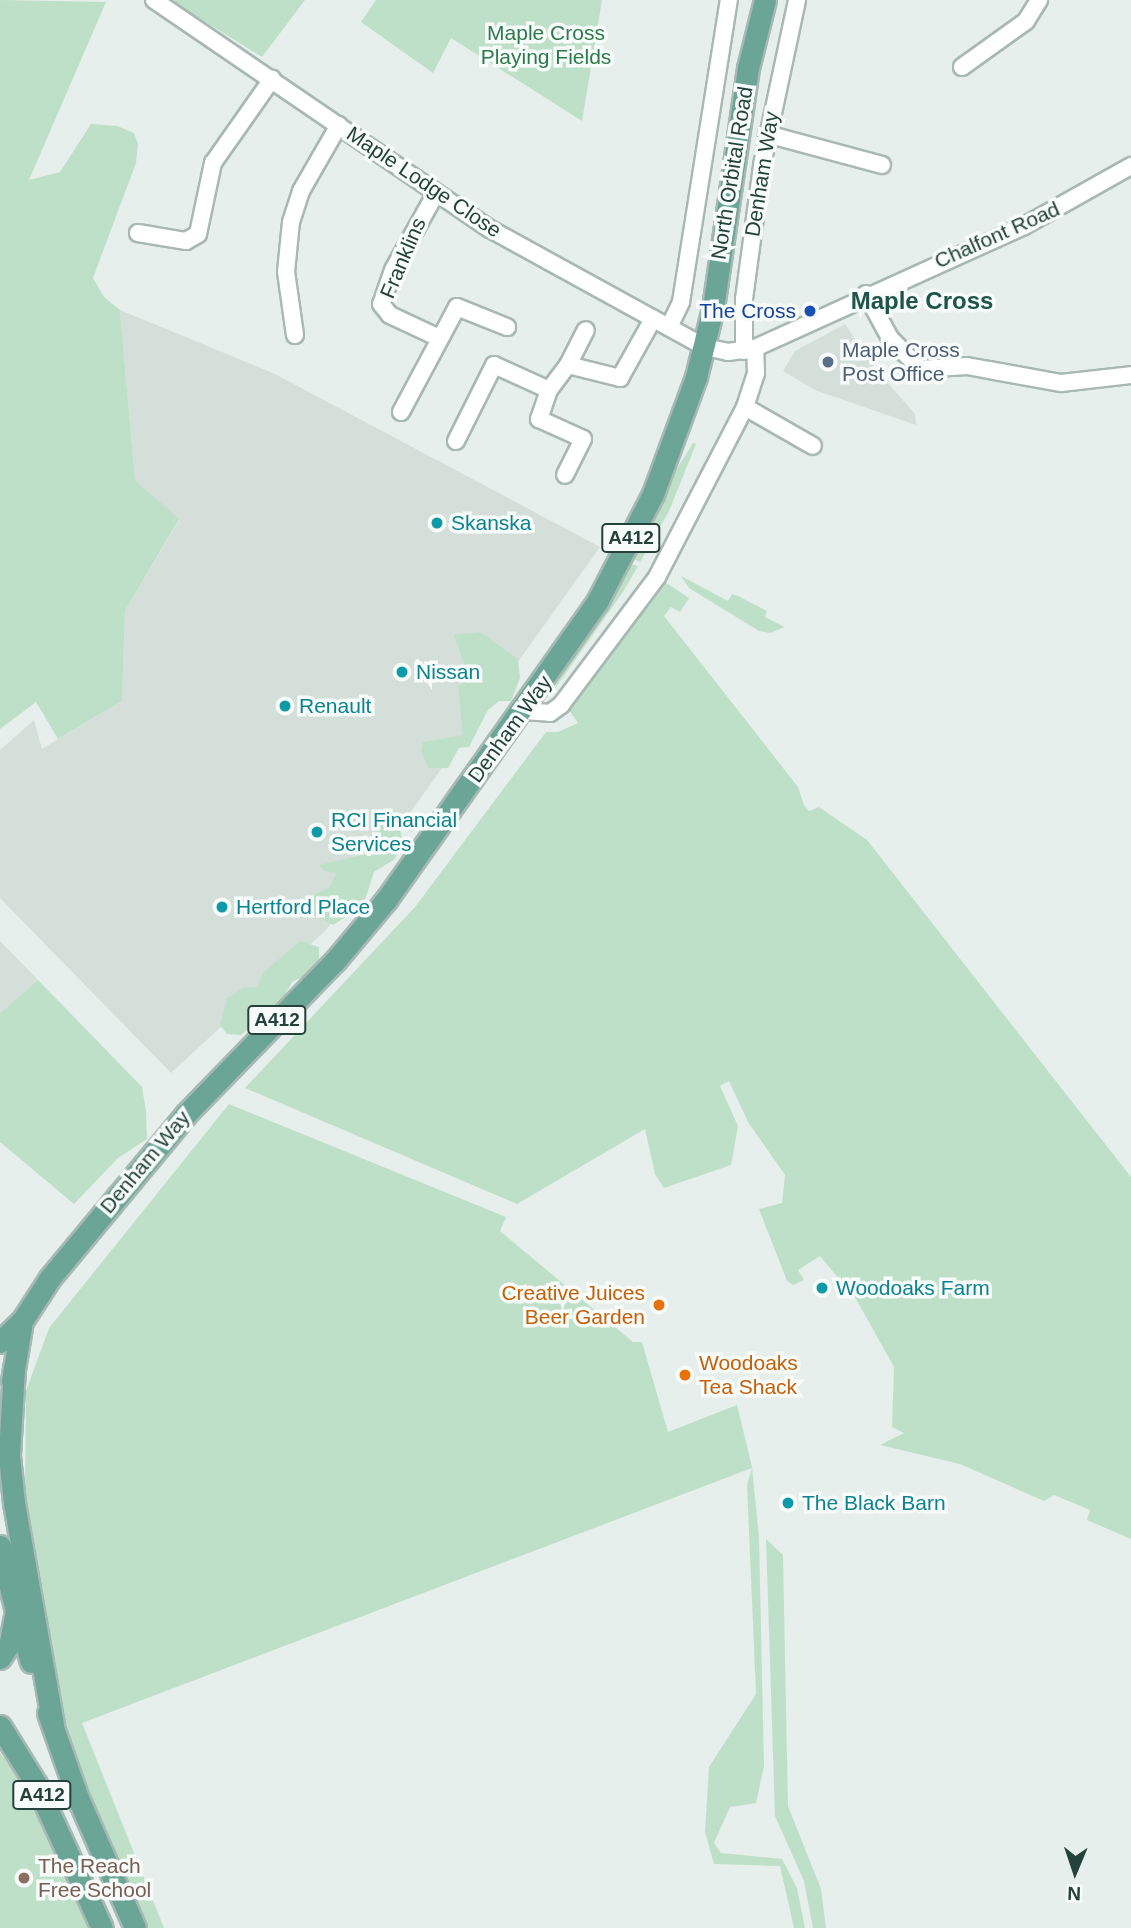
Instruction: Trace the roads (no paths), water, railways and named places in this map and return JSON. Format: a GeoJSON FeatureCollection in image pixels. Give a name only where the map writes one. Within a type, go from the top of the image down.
{"type":"FeatureCollection","features":[{"type":"Feature","properties":{"kind":"main road","name":"North Orbital Road"},"geometry":{"type":"LineString","coordinates":[[705,347],[746,80],[765,0]]}},
{"type":"Feature","properties":{"kind":"main road","name":"Denham Way"},"geometry":{"type":"LineString","coordinates":[[0,1342],[22,1321],[50,1278],[186,1114],[335,961],[378,910],[523,710],[591,613],[623,555],[653,494],[705,347]]}},
{"type":"Feature","properties":{"kind":"main road","name":"Denham Way"},"geometry":{"type":"LineString","coordinates":[[0,1462],[22,1321]]}},
{"type":"Feature","properties":{"kind":"main road","name":"A412"},"geometry":{"type":"LineString","coordinates":[[15,1368],[9,1456],[14,1503],[53,1725]]}},
{"type":"Feature","properties":{"kind":"main road"},"geometry":{"type":"LineString","coordinates":[[0,1527],[0,1546],[16,1611],[10,1643],[0,1658]]}},
{"type":"Feature","properties":{"kind":"main road","name":"A412"},"geometry":{"type":"LineString","coordinates":[[16,1611],[78,1798],[135,1928]]}},
{"type":"Feature","properties":{"kind":"main road","name":"A412"},"geometry":{"type":"LineString","coordinates":[[0,1726],[36,1784],[102,1928]]}},
{"type":"Feature","properties":{"kind":"street","name":"Maple Lodge Close"},"geometry":{"type":"LineString","coordinates":[[154,0],[490,229],[705,347]]}},
{"type":"Feature","properties":{"kind":"street"},"geometry":{"type":"LineString","coordinates":[[669,327],[681,302],[729,0]]}},
{"type":"Feature","properties":{"kind":"street","name":"Denham Way"},"geometry":{"type":"LineString","coordinates":[[523,710],[550,713],[561,705],[623,627],[657,577],[745,407],[756,373],[744,299],[767,134],[797,0]]}},
{"type":"Feature","properties":{"kind":"street"},"geometry":{"type":"LineString","coordinates":[[962,67],[1026,21],[1039,0]]}},
{"type":"Feature","properties":{"kind":"street"},"geometry":{"type":"LineString","coordinates":[[138,233],[186,241],[198,234],[213,163],[272,79]]}},
{"type":"Feature","properties":{"kind":"street"},"geometry":{"type":"LineString","coordinates":[[295,335],[285,272],[290,222],[301,191],[339,125]]}},
{"type":"Feature","properties":{"kind":"street"},"geometry":{"type":"LineString","coordinates":[[767,134],[882,165]]}},
{"type":"Feature","properties":{"kind":"street","name":"Chalfont Road"},"geometry":{"type":"LineString","coordinates":[[750,349],[866,294],[1024,226],[1131,166]]}},
{"type":"Feature","properties":{"kind":"street","name":"Franklins"},"geometry":{"type":"LineString","coordinates":[[436,193],[403,250],[382,304],[390,314],[437,337]]}},
{"type":"Feature","properties":{"kind":"street"},"geometry":{"type":"LineString","coordinates":[[866,294],[890,338],[920,369],[967,366],[1061,383],[1131,375]]}},
{"type":"Feature","properties":{"kind":"street"},"geometry":{"type":"LineString","coordinates":[[401,412],[452,311],[463,306],[507,327]]}},
{"type":"Feature","properties":{"kind":"street"},"geometry":{"type":"LineString","coordinates":[[568,365],[620,378],[653,319]]}},
{"type":"Feature","properties":{"kind":"street"},"geometry":{"type":"LineString","coordinates":[[565,475],[583,439],[539,419],[549,390],[568,365],[586,330]]}},
{"type":"Feature","properties":{"kind":"street"},"geometry":{"type":"LineString","coordinates":[[705,347],[750,349]]}},
{"type":"Feature","properties":{"kind":"street"},"geometry":{"type":"LineString","coordinates":[[456,441],[495,365],[549,390]]}},
{"type":"Feature","properties":{"kind":"street"},"geometry":{"type":"LineString","coordinates":[[745,407],[813,446]]}},
{"type":"Feature","properties":{"kind":"place","name":"The Cross"},"geometry":{"type":"Point","coordinates":[810,311]}},
{"type":"Feature","properties":{"kind":"place","name":"Maple Cross Post Office"},"geometry":{"type":"Point","coordinates":[828,362]}},
{"type":"Feature","properties":{"kind":"place","name":"Skanska"},"geometry":{"type":"Point","coordinates":[437,523]}},
{"type":"Feature","properties":{"kind":"place","name":"Nissan"},"geometry":{"type":"Point","coordinates":[402,672]}},
{"type":"Feature","properties":{"kind":"place","name":"Renault"},"geometry":{"type":"Point","coordinates":[285,706]}},
{"type":"Feature","properties":{"kind":"place","name":"RCI Financial Services"},"geometry":{"type":"Point","coordinates":[317,832]}},
{"type":"Feature","properties":{"kind":"place","name":"Hertford Place"},"geometry":{"type":"Point","coordinates":[222,907]}},
{"type":"Feature","properties":{"kind":"place","name":"Woodoaks Farm"},"geometry":{"type":"Point","coordinates":[822,1288]}},
{"type":"Feature","properties":{"kind":"place","name":"Creative Juices Beer Garden"},"geometry":{"type":"Point","coordinates":[659,1305]}},
{"type":"Feature","properties":{"kind":"place","name":"Woodoaks Tea Shack"},"geometry":{"type":"Point","coordinates":[685,1375]}},
{"type":"Feature","properties":{"kind":"place","name":"The Black Barn"},"geometry":{"type":"Point","coordinates":[788,1503]}},
{"type":"Feature","properties":{"kind":"place","name":"The Reach Free School"},"geometry":{"type":"Point","coordinates":[24,1878]}},
{"type":"Feature","properties":{"kind":"district","name":"Maple Cross"},"geometry":{"type":"Point","coordinates":[922,301]}},
{"type":"Feature","properties":{"kind":"park label","name":"Maple Cross Playing Fields"},"geometry":{"type":"Point","coordinates":[546,45]}}]}
